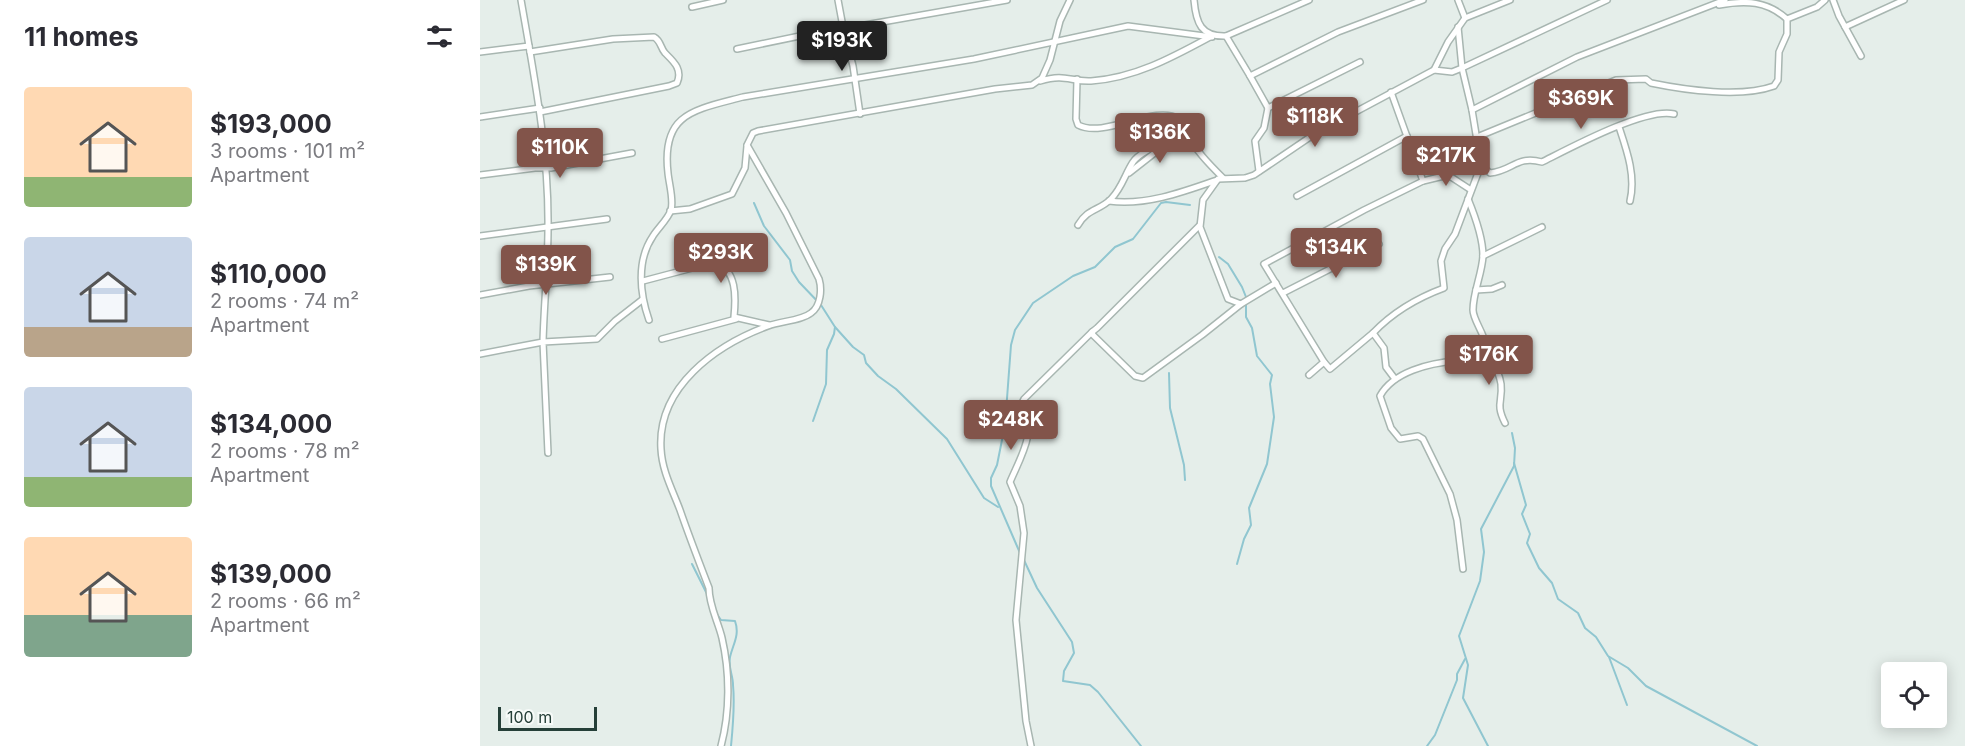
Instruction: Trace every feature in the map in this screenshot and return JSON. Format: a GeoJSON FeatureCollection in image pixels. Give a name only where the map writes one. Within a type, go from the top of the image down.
{"type":"FeatureCollection","features":[{"type":"Feature","properties":{"kind":"street"},"geometry":{"type":"LineString","coordinates":[[521,0],[540,110],[548,226],[543,342],[548,453]]}},
{"type":"Feature","properties":{"kind":"street"},"geometry":{"type":"LineString","coordinates":[[692,7],[723,0]]}},
{"type":"Feature","properties":{"kind":"street"},"geometry":{"type":"LineString","coordinates":[[838,0],[860,114]]}},
{"type":"Feature","properties":{"kind":"street"},"geometry":{"type":"LineString","coordinates":[[737,49],[843,27],[1007,0]]}},
{"type":"Feature","properties":{"kind":"street"},"geometry":{"type":"LineString","coordinates":[[1038,82],[1050,60],[1070,0]]}},
{"type":"Feature","properties":{"kind":"street"},"geometry":{"type":"LineString","coordinates":[[1196,0],[1197,19],[1212,37]]}},
{"type":"Feature","properties":{"kind":"street"},"geometry":{"type":"LineString","coordinates":[[649,320],[642,300],[642,260],[651,239],[670,212],[667,169],[669,135],[676,123],[684,117],[710,105],[743,97],[974,59],[1128,26],[1212,37],[1226,36],[1309,0]]}},
{"type":"Feature","properties":{"kind":"street"},"geometry":{"type":"LineString","coordinates":[[1250,76],[1338,32],[1423,0]]}},
{"type":"Feature","properties":{"kind":"street"},"geometry":{"type":"LineString","coordinates":[[1458,0],[1465,18]]}},
{"type":"Feature","properties":{"kind":"street"},"geometry":{"type":"LineString","coordinates":[[1434,70],[1465,18],[1510,0]]}},
{"type":"Feature","properties":{"kind":"street"},"geometry":{"type":"LineString","coordinates":[[1078,225],[1092,209],[1109,201],[1145,200],[1177,194],[1221,179],[1245,178],[1316,133],[1434,70],[1452,72],[1462,68],[1607,0]]}},
{"type":"Feature","properties":{"kind":"street"},"geometry":{"type":"LineString","coordinates":[[1472,110],[1577,57],[1725,0]]}},
{"type":"Feature","properties":{"kind":"street"},"geometry":{"type":"LineString","coordinates":[[1772,8],[1773,0]]}},
{"type":"Feature","properties":{"kind":"street"},"geometry":{"type":"LineString","coordinates":[[1787,19],[1817,7],[1825,0]]}},
{"type":"Feature","properties":{"kind":"street"},"geometry":{"type":"LineString","coordinates":[[1833,0],[1861,56]]}},
{"type":"Feature","properties":{"kind":"street"},"geometry":{"type":"LineString","coordinates":[[1845,27],[1904,0]]}},
{"type":"Feature","properties":{"kind":"street"},"geometry":{"type":"LineString","coordinates":[[1715,5],[1754,2],[1772,8],[1787,19]]}},
{"type":"Feature","properties":{"kind":"street"},"geometry":{"type":"LineString","coordinates":[[1477,137],[1616,80],[1646,79],[1651,83],[1696,91],[1730,92],[1774,86],[1778,80],[1779,52],[1787,34],[1787,19]]}},
{"type":"Feature","properties":{"kind":"street"},"geometry":{"type":"LineString","coordinates":[[1458,27],[1462,68],[1481,165],[1455,234],[1445,249],[1441,261],[1444,288],[1411,302],[1330,369],[1264,264],[1423,181],[1448,175],[1471,190]]}},
{"type":"Feature","properties":{"kind":"street"},"geometry":{"type":"LineString","coordinates":[[1226,36],[1268,108],[1264,128],[1255,141],[1259,171]]}},
{"type":"Feature","properties":{"kind":"street"},"geometry":{"type":"LineString","coordinates":[[480,52],[654,37],[659,40],[665,53],[673,58],[679,77],[677,83],[669,86],[540,110],[480,117]]}},
{"type":"Feature","properties":{"kind":"street"},"geometry":{"type":"LineString","coordinates":[[670,212],[690,210],[732,194],[745,168],[747,145],[753,133],[758,131],[995,89],[1032,85],[1060,76],[1092,81],[1136,72],[1166,61],[1212,37]]}},
{"type":"Feature","properties":{"kind":"street"},"geometry":{"type":"LineString","coordinates":[[1268,108],[1360,62]]}},
{"type":"Feature","properties":{"kind":"street"},"geometry":{"type":"LineString","coordinates":[[1077,79],[1076,119],[1078,125],[1091,128],[1157,116],[1177,118],[1196,149],[1221,179]]}},
{"type":"Feature","properties":{"kind":"street"},"geometry":{"type":"LineString","coordinates":[[1391,92],[1423,181]]}},
{"type":"Feature","properties":{"kind":"street"},"geometry":{"type":"LineString","coordinates":[[1481,165],[1490,173],[1498,172],[1528,158],[1542,162],[1610,129],[1663,111],[1674,114]]}},
{"type":"Feature","properties":{"kind":"street"},"geometry":{"type":"LineString","coordinates":[[1109,201],[1138,156],[1150,150],[1158,140],[1154,123],[1145,119]]}},
{"type":"Feature","properties":{"kind":"street"},"geometry":{"type":"LineString","coordinates":[[1619,127],[1630,163],[1632,191],[1630,201]]}},
{"type":"Feature","properties":{"kind":"street"},"geometry":{"type":"LineString","coordinates":[[1128,174],[1180,133],[1188,135]]}},
{"type":"Feature","properties":{"kind":"street"},"geometry":{"type":"LineString","coordinates":[[1297,196],[1407,136]]}},
{"type":"Feature","properties":{"kind":"street"},"geometry":{"type":"LineString","coordinates":[[721,746],[728,719],[728,693],[722,639],[709,601],[709,588],[688,538],[666,473],[661,449],[662,430],[666,413],[675,393],[699,366],[743,336],[769,325],[810,315],[815,310],[822,290],[819,279],[786,213],[747,145]]}},
{"type":"Feature","properties":{"kind":"street"},"geometry":{"type":"LineString","coordinates":[[480,176],[632,153]]}},
{"type":"Feature","properties":{"kind":"street"},"geometry":{"type":"LineString","coordinates":[[1221,179],[1203,200],[1200,225],[1203,240],[1228,299],[1240,304]]}},
{"type":"Feature","properties":{"kind":"street"},"geometry":{"type":"LineString","coordinates":[[1468,199],[1476,218],[1483,256],[1472,312],[1501,384],[1498,404],[1504,423]]}},
{"type":"Feature","properties":{"kind":"street"},"geometry":{"type":"LineString","coordinates":[[480,236],[607,219]]}},
{"type":"Feature","properties":{"kind":"street"},"geometry":{"type":"LineString","coordinates":[[1031,746],[1026,721],[1016,620],[1024,533],[1020,506],[1010,482],[1024,450],[1030,427],[1029,415],[1022,403],[1200,225]]}},
{"type":"Feature","properties":{"kind":"street"},"geometry":{"type":"LineString","coordinates":[[1483,256],[1542,227]]}},
{"type":"Feature","properties":{"kind":"street"},"geometry":{"type":"LineString","coordinates":[[1283,293],[1378,244]]}},
{"type":"Feature","properties":{"kind":"street"},"geometry":{"type":"LineString","coordinates":[[643,281],[715,262],[719,263],[732,278],[736,319]]}},
{"type":"Feature","properties":{"kind":"street"},"geometry":{"type":"LineString","coordinates":[[480,295],[545,284],[610,277]]}},
{"type":"Feature","properties":{"kind":"street"},"geometry":{"type":"LineString","coordinates":[[1092,332],[1135,376],[1143,378],[1240,304],[1276,283]]}},
{"type":"Feature","properties":{"kind":"street"},"geometry":{"type":"LineString","coordinates":[[1476,290],[1492,289],[1502,285]]}},
{"type":"Feature","properties":{"kind":"street"},"geometry":{"type":"LineString","coordinates":[[480,354],[543,342],[597,339],[615,321],[642,300]]}},
{"type":"Feature","properties":{"kind":"street"},"geometry":{"type":"LineString","coordinates":[[662,339],[736,319],[748,319],[769,325]]}},
{"type":"Feature","properties":{"kind":"street"},"geometry":{"type":"LineString","coordinates":[[1373,333],[1384,348],[1386,367],[1395,379]]}},
{"type":"Feature","properties":{"kind":"street"},"geometry":{"type":"LineString","coordinates":[[1462,569],[1457,520],[1450,494],[1423,439],[1418,436],[1400,439],[1390,428],[1380,396],[1386,385],[1395,379],[1433,364],[1474,361],[1481,358],[1485,352],[1485,342]]}},
{"type":"Feature","properties":{"kind":"street"},"geometry":{"type":"LineString","coordinates":[[1309,375],[1324,362]]}},
{"type":"Feature","properties":{"kind":"waterway"},"geometry":{"type":"LineString","coordinates":[[754,203],[764,226],[790,260],[792,271],[799,282],[821,305],[835,327],[853,347],[864,355],[866,363],[878,376],[896,389],[947,439],[984,498],[998,507]]}},
{"type":"Feature","properties":{"kind":"waterway"},"geometry":{"type":"LineString","coordinates":[[1020,553],[991,486],[1005,425],[1011,345],[1015,330],[1033,303],[1073,276],[1095,267],[1115,247],[1133,239],[1161,203],[1190,205]]}},
{"type":"Feature","properties":{"kind":"waterway"},"geometry":{"type":"LineString","coordinates":[[1219,257],[1228,264],[1242,287],[1246,297],[1246,317],[1252,328],[1257,356],[1272,375],[1270,384],[1274,417],[1267,464],[1249,508],[1251,525],[1244,539],[1237,564]]}},
{"type":"Feature","properties":{"kind":"waterway"},"geometry":{"type":"LineString","coordinates":[[813,421],[826,384],[827,350],[835,327]]}},
{"type":"Feature","properties":{"kind":"waterway"},"geometry":{"type":"LineString","coordinates":[[1169,373],[1170,408],[1184,465],[1185,480]]}},
{"type":"Feature","properties":{"kind":"waterway"},"geometry":{"type":"LineString","coordinates":[[1488,746],[1463,698],[1468,665],[1459,636],[1480,581],[1484,552],[1481,529],[1514,466],[1515,448],[1512,433]]}},
{"type":"Feature","properties":{"kind":"waterway"},"geometry":{"type":"LineString","coordinates":[[1514,463],[1526,505],[1522,514],[1530,534],[1527,543],[1539,568],[1552,583],[1558,599],[1578,613],[1585,628],[1596,637],[1608,656],[1628,668],[1646,686],[1757,746]]}},
{"type":"Feature","properties":{"kind":"waterway"},"geometry":{"type":"LineString","coordinates":[[1023,558],[1037,588],[1072,642],[1074,653],[1064,671],[1063,681],[1090,685],[1141,746]]}},
{"type":"Feature","properties":{"kind":"waterway"},"geometry":{"type":"LineString","coordinates":[[692,564],[707,594]]}},
{"type":"Feature","properties":{"kind":"waterway"},"geometry":{"type":"LineString","coordinates":[[716,613],[721,620],[735,621],[736,626],[730,657],[734,700],[731,746]]}},
{"type":"Feature","properties":{"kind":"waterway"},"geometry":{"type":"LineString","coordinates":[[1609,657],[1627,705]]}},
{"type":"Feature","properties":{"kind":"waterway"},"geometry":{"type":"LineString","coordinates":[[1427,746],[1435,735],[1457,680],[1457,674],[1465,659]]}}]}
